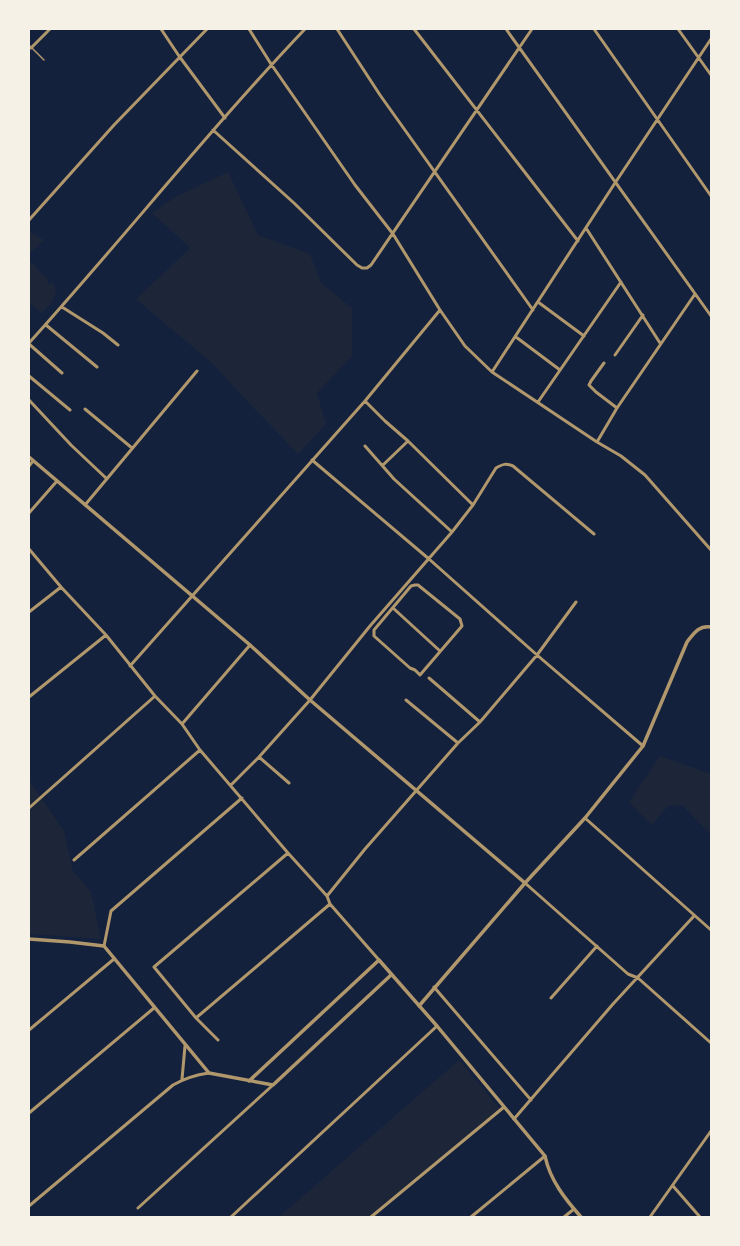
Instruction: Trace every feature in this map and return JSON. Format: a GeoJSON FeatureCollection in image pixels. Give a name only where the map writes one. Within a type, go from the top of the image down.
{"type":"FeatureCollection","features":[{"type":"Feature","properties":{"kind":"street"},"geometry":{"type":"LineString","coordinates":[[30,46],[50,29]]}},
{"type":"Feature","properties":{"kind":"street"},"geometry":{"type":"LineString","coordinates":[[161,29],[224,118]]}},
{"type":"Feature","properties":{"kind":"street"},"geometry":{"type":"LineString","coordinates":[[29,220],[114,125],[207,29]]}},
{"type":"Feature","properties":{"kind":"street"},"geometry":{"type":"LineString","coordinates":[[249,29],[271,64],[355,185],[393,234],[440,310],[466,346],[492,372],[597,442],[621,456],[645,475],[711,550]]}},
{"type":"Feature","properties":{"kind":"street"},"geometry":{"type":"LineString","coordinates":[[62,373],[29,344],[213,130],[271,64],[305,29]]}},
{"type":"Feature","properties":{"kind":"street"},"geometry":{"type":"LineString","coordinates":[[337,29],[380,94],[533,310]]}},
{"type":"Feature","properties":{"kind":"street"},"geometry":{"type":"LineString","coordinates":[[506,29],[711,316]]}},
{"type":"Feature","properties":{"kind":"street"},"geometry":{"type":"LineString","coordinates":[[213,130],[294,203],[357,265],[362,268],[367,268],[371,265],[393,234],[532,29]]}},
{"type":"Feature","properties":{"kind":"street"},"geometry":{"type":"LineString","coordinates":[[594,29],[711,196]]}},
{"type":"Feature","properties":{"kind":"street"},"geometry":{"type":"LineString","coordinates":[[678,29],[711,75]]}},
{"type":"Feature","properties":{"kind":"street"},"geometry":{"type":"LineString","coordinates":[[416,30],[578,241]]}},
{"type":"Feature","properties":{"kind":"street"},"geometry":{"type":"LineString","coordinates":[[492,372],[711,39]]}},
{"type":"Feature","properties":{"kind":"street"},"geometry":{"type":"LineString","coordinates":[[586,228],[660,343]]}},
{"type":"Feature","properties":{"kind":"street"},"geometry":{"type":"LineString","coordinates":[[538,402],[620,282]]}},
{"type":"Feature","properties":{"kind":"street"},"geometry":{"type":"LineString","coordinates":[[597,442],[617,408],[660,343],[695,294]]}},
{"type":"Feature","properties":{"kind":"street"},"geometry":{"type":"LineString","coordinates":[[538,302],[584,336]]}},
{"type":"Feature","properties":{"kind":"street"},"geometry":{"type":"LineString","coordinates":[[62,306],[118,346]]}},
{"type":"Feature","properties":{"kind":"street"},"geometry":{"type":"LineString","coordinates":[[130,666],[365,401],[440,310]]}},
{"type":"Feature","properties":{"kind":"street"},"geometry":{"type":"LineString","coordinates":[[615,355],[643,315]]}},
{"type":"Feature","properties":{"kind":"street"},"geometry":{"type":"LineString","coordinates":[[46,325],[97,367]]}},
{"type":"Feature","properties":{"kind":"street"},"geometry":{"type":"LineString","coordinates":[[516,337],[560,370]]}},
{"type":"Feature","properties":{"kind":"street"},"geometry":{"type":"LineString","coordinates":[[604,363],[589,386],[617,408]]}},
{"type":"Feature","properties":{"kind":"street"},"geometry":{"type":"LineString","coordinates":[[85,505],[196,372]]}},
{"type":"Feature","properties":{"kind":"street"},"geometry":{"type":"LineString","coordinates":[[29,376],[70,410]]}},
{"type":"Feature","properties":{"kind":"street"},"geometry":{"type":"LineString","coordinates":[[29,400],[71,445],[107,479]]}},
{"type":"Feature","properties":{"kind":"street"},"geometry":{"type":"LineString","coordinates":[[365,401],[473,505]]}},
{"type":"Feature","properties":{"kind":"street"},"geometry":{"type":"LineString","coordinates":[[85,409],[132,448]]}},
{"type":"Feature","properties":{"kind":"street"},"geometry":{"type":"LineString","coordinates":[[383,465],[408,441]]}},
{"type":"Feature","properties":{"kind":"street"},"geometry":{"type":"LineString","coordinates":[[365,446],[394,479],[452,532]]}},
{"type":"Feature","properties":{"kind":"street"},"geometry":{"type":"LineString","coordinates":[[29,457],[250,645],[310,700],[525,883],[628,974],[638,978],[711,1043]]}},
{"type":"Feature","properties":{"kind":"street"},"geometry":{"type":"LineString","coordinates":[[312,460],[429,559],[537,655],[643,746]]}},
{"type":"Feature","properties":{"kind":"street"},"geometry":{"type":"LineString","coordinates":[[29,466],[33,461]]}},
{"type":"Feature","properties":{"kind":"street"},"geometry":{"type":"LineString","coordinates":[[231,785],[259,757],[310,700],[370,626],[452,532],[473,505],[496,468],[508,464],[513,466],[594,534]]}},
{"type":"Feature","properties":{"kind":"street"},"geometry":{"type":"LineString","coordinates":[[29,513],[57,481]]}},
{"type":"Feature","properties":{"kind":"street"},"geometry":{"type":"LineString","coordinates":[[29,549],[61,587],[106,635],[155,696],[182,724],[200,750],[288,853],[327,896],[330,904],[437,1026],[545,1156],[551,1176],[560,1192],[581,1217]]}},
{"type":"Feature","properties":{"kind":"street"},"geometry":{"type":"LineString","coordinates":[[418,585],[460,619],[462,626],[420,675],[374,636],[374,630],[393,608],[411,586],[418,585]]}},
{"type":"Feature","properties":{"kind":"street"},"geometry":{"type":"LineString","coordinates":[[29,612],[61,587]]}},
{"type":"Feature","properties":{"kind":"street"},"geometry":{"type":"LineString","coordinates":[[327,896],[365,848],[458,743],[480,722],[537,655],[576,602]]}},
{"type":"Feature","properties":{"kind":"street"},"geometry":{"type":"LineString","coordinates":[[393,608],[440,651]]}},
{"type":"Feature","properties":{"kind":"street"},"geometry":{"type":"LineString","coordinates":[[370,626],[374,630]]}},
{"type":"Feature","properties":{"kind":"street"},"geometry":{"type":"LineString","coordinates":[[419,1006],[525,883],[585,818],[643,746],[687,642],[699,628],[711,627]]}},
{"type":"Feature","properties":{"kind":"street"},"geometry":{"type":"LineString","coordinates":[[29,697],[106,635]]}},
{"type":"Feature","properties":{"kind":"street"},"geometry":{"type":"LineString","coordinates":[[182,724],[250,645]]}},
{"type":"Feature","properties":{"kind":"street"},"geometry":{"type":"LineString","coordinates":[[429,678],[480,722]]}},
{"type":"Feature","properties":{"kind":"street"},"geometry":{"type":"LineString","coordinates":[[29,808],[155,696]]}},
{"type":"Feature","properties":{"kind":"street"},"geometry":{"type":"LineString","coordinates":[[406,700],[458,743]]}},
{"type":"Feature","properties":{"kind":"street"},"geometry":{"type":"LineString","coordinates":[[74,860],[200,750]]}},
{"type":"Feature","properties":{"kind":"street"},"geometry":{"type":"LineString","coordinates":[[259,757],[289,783]]}},
{"type":"Feature","properties":{"kind":"street"},"geometry":{"type":"LineString","coordinates":[[104,946],[111,911],[242,798]]}},
{"type":"Feature","properties":{"kind":"street"},"geometry":{"type":"LineString","coordinates":[[585,818],[711,930]]}},
{"type":"Feature","properties":{"kind":"street"},"geometry":{"type":"LineString","coordinates":[[218,1040],[196,1018],[154,967],[288,853]]}},
{"type":"Feature","properties":{"kind":"street"},"geometry":{"type":"LineString","coordinates":[[196,1018],[330,904]]}},
{"type":"Feature","properties":{"kind":"street"},"geometry":{"type":"LineString","coordinates":[[514,1119],[613,1004],[694,916]]}},
{"type":"Feature","properties":{"kind":"street"},"geometry":{"type":"LineString","coordinates":[[29,939],[104,946],[185,1046],[209,1073]]}},
{"type":"Feature","properties":{"kind":"street"},"geometry":{"type":"LineString","coordinates":[[551,998],[597,946]]}},
{"type":"Feature","properties":{"kind":"street"},"geometry":{"type":"LineString","coordinates":[[29,1030],[114,958]]}},
{"type":"Feature","properties":{"kind":"street"},"geometry":{"type":"LineString","coordinates":[[249,1081],[379,960]]}},
{"type":"Feature","properties":{"kind":"street"},"geometry":{"type":"LineString","coordinates":[[138,1208],[392,975]]}},
{"type":"Feature","properties":{"kind":"street"},"geometry":{"type":"LineString","coordinates":[[434,987],[531,1100]]}},
{"type":"Feature","properties":{"kind":"street"},"geometry":{"type":"LineString","coordinates":[[29,1114],[154,1008]]}},
{"type":"Feature","properties":{"kind":"street"},"geometry":{"type":"LineString","coordinates":[[231,1217],[437,1026]]}},
{"type":"Feature","properties":{"kind":"street"},"geometry":{"type":"LineString","coordinates":[[182,1079],[185,1046]]}},
{"type":"Feature","properties":{"kind":"street"},"geometry":{"type":"LineString","coordinates":[[29,1206],[182,1079],[209,1073],[273,1085]]}},
{"type":"Feature","properties":{"kind":"street"},"geometry":{"type":"LineString","coordinates":[[371,1217],[504,1107]]}},
{"type":"Feature","properties":{"kind":"street"},"geometry":{"type":"LineString","coordinates":[[650,1217],[711,1131]]}},
{"type":"Feature","properties":{"kind":"street"},"geometry":{"type":"LineString","coordinates":[[471,1217],[545,1156]]}},
{"type":"Feature","properties":{"kind":"street"},"geometry":{"type":"LineString","coordinates":[[673,1186],[700,1217]]}},
{"type":"Feature","properties":{"kind":"street"},"geometry":{"type":"LineString","coordinates":[[564,1217],[574,1209]]}},
{"type":"Feature","properties":{"kind":"lane"},"geometry":{"type":"LineString","coordinates":[[30,46],[44,60]]}},
{"type":"Feature","properties":{"kind":"shaded area"},"geometry":{"type":"Polygon","coordinates":[[[228,172],[258,235],[310,254],[321,283],[352,308],[352,356],[317,393],[326,424],[298,454],[214,365],[136,299],[190,248],[152,213],[175,197],[228,172]]]}},
{"type":"Feature","properties":{"kind":"shaded area"},"geometry":{"type":"Polygon","coordinates":[[[29,231],[44,240],[29,254],[29,231]]]}},
{"type":"Feature","properties":{"kind":"shaded area"},"geometry":{"type":"Polygon","coordinates":[[[29,262],[33,263],[47,278],[48,284],[53,282],[56,291],[52,302],[42,313],[29,303],[29,262]]]}},
{"type":"Feature","properties":{"kind":"shaded area"},"geometry":{"type":"Polygon","coordinates":[[[660,756],[711,774],[711,835],[682,805],[668,806],[652,825],[629,802],[660,756]]]}},
{"type":"Feature","properties":{"kind":"shaded area"},"geometry":{"type":"Polygon","coordinates":[[[29,780],[64,831],[73,871],[91,892],[101,939],[29,934],[29,780]]]}},
{"type":"Feature","properties":{"kind":"shaded area"},"geometry":{"type":"Polygon","coordinates":[[[459,1060],[501,1110],[373,1217],[279,1217],[459,1060]]]}}]}
